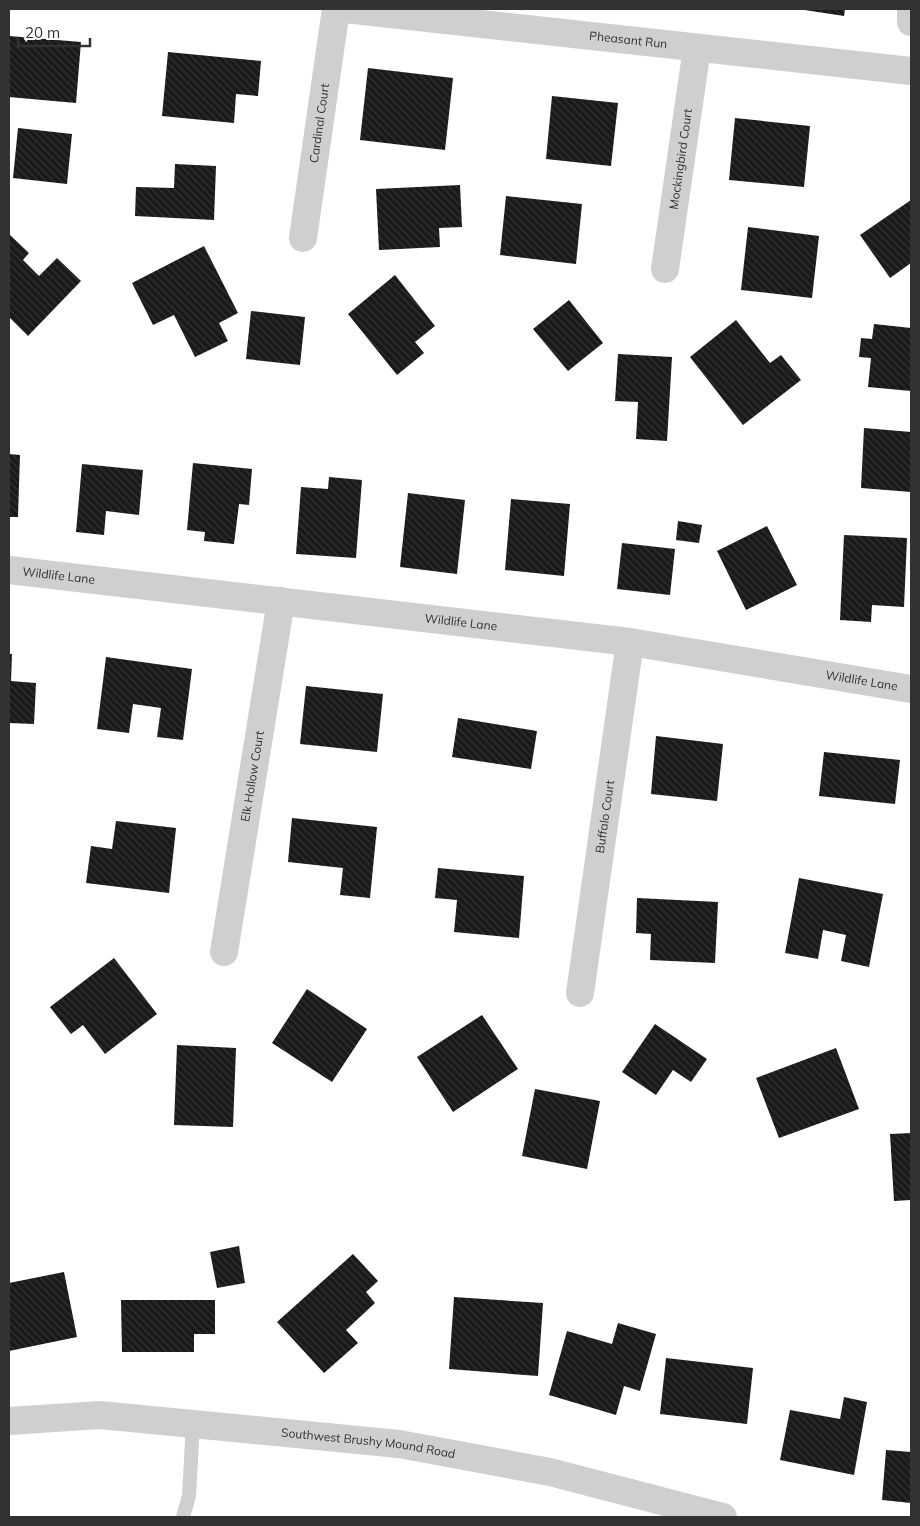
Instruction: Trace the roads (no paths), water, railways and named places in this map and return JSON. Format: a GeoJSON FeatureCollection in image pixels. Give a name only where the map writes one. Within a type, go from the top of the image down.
{"type":"FeatureCollection","features":[{"type":"Feature","properties":{"kind":"street","name":"Cardinal Court"},"geometry":{"type":"LineString","coordinates":[[303,238],[336,9]]}},
{"type":"Feature","properties":{"kind":"street","name":"Pheasant Run"},"geometry":{"type":"LineString","coordinates":[[345,9],[911,71]]}},
{"type":"Feature","properties":{"kind":"street"},"geometry":{"type":"LineString","coordinates":[[911,11],[911,22]]}},
{"type":"Feature","properties":{"kind":"street","name":"Mockingbird Court"},"geometry":{"type":"LineString","coordinates":[[665,269],[697,48]]}},
{"type":"Feature","properties":{"kind":"street","name":"Wildlife Lane"},"geometry":{"type":"LineString","coordinates":[[9,570],[630,642],[911,689]]}},
{"type":"Feature","properties":{"kind":"street","name":"Elk Hollow Court"},"geometry":{"type":"LineString","coordinates":[[224,952],[281,601]]}},
{"type":"Feature","properties":{"kind":"street","name":"Buffalo Court"},"geometry":{"type":"LineString","coordinates":[[580,993],[630,642]]}},
{"type":"Feature","properties":{"kind":"street","name":"Southwest Brushy Mound Road"},"geometry":{"type":"LineString","coordinates":[[9,1421],[100,1415],[399,1444],[550,1472],[723,1517]]}},
{"type":"Feature","properties":{"kind":"lane"},"geometry":{"type":"LineString","coordinates":[[183,1517],[189,1496],[193,1423]]}}]}
